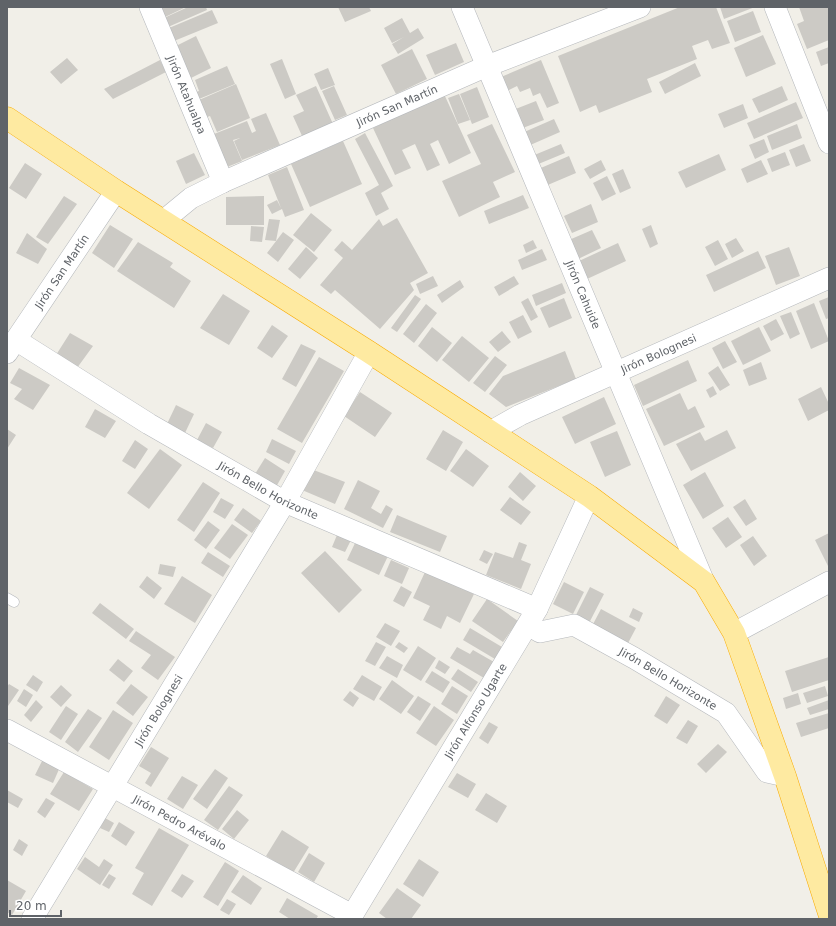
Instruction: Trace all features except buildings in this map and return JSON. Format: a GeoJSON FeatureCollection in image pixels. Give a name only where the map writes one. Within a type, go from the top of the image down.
{"type":"FeatureCollection","features":[{"type":"Feature","properties":{"kind":"highway"},"geometry":{"type":"LineString","coordinates":[[7,118],[116,191],[369,352],[588,496],[704,582],[734,633],[784,776],[829,913]]}},
{"type":"Feature","properties":{"kind":"street","name":"Jirón Atahualpa"},"geometry":{"type":"LineString","coordinates":[[150,7],[222,182]]}},
{"type":"Feature","properties":{"kind":"street","name":"Jirón Cahuide"},"geometry":{"type":"LineString","coordinates":[[462,7],[704,582]]}},
{"type":"Feature","properties":{"kind":"street","name":"Jirón San Martín"},"geometry":{"type":"LineString","coordinates":[[163,221],[191,198],[222,182],[487,66],[640,7]]}},
{"type":"Feature","properties":{"kind":"street"},"geometry":{"type":"LineString","coordinates":[[775,7],[829,143]]}},
{"type":"Feature","properties":{"kind":"street","name":"Jirón San Martín"},"geometry":{"type":"LineString","coordinates":[[11,346],[116,191]]}},
{"type":"Feature","properties":{"kind":"street","name":"Jirón Bolognesi"},"geometry":{"type":"LineString","coordinates":[[490,432],[520,416],[829,278]]}},
{"type":"Feature","properties":{"kind":"street","name":"Jirón Bello Horizonte"},"geometry":{"type":"LineString","coordinates":[[11,346],[285,502],[533,617],[540,632],[574,625],[634,658],[726,713],[767,772],[784,776]]}},
{"type":"Feature","properties":{"kind":"street","name":"Jirón Bolognesi"},"geometry":{"type":"LineString","coordinates":[[32,919],[285,502],[369,352]]}},
{"type":"Feature","properties":{"kind":"street","name":"Jirón Alfonso Ugarte"},"geometry":{"type":"LineString","coordinates":[[351,917],[533,617],[588,496]]}},
{"type":"Feature","properties":{"kind":"street"},"geometry":{"type":"LineString","coordinates":[[734,633],[829,582]]}},
{"type":"Feature","properties":{"kind":"street","name":"Jirón Pedro Arévalo"},"geometry":{"type":"LineString","coordinates":[[7,730],[351,917]]}}]}
